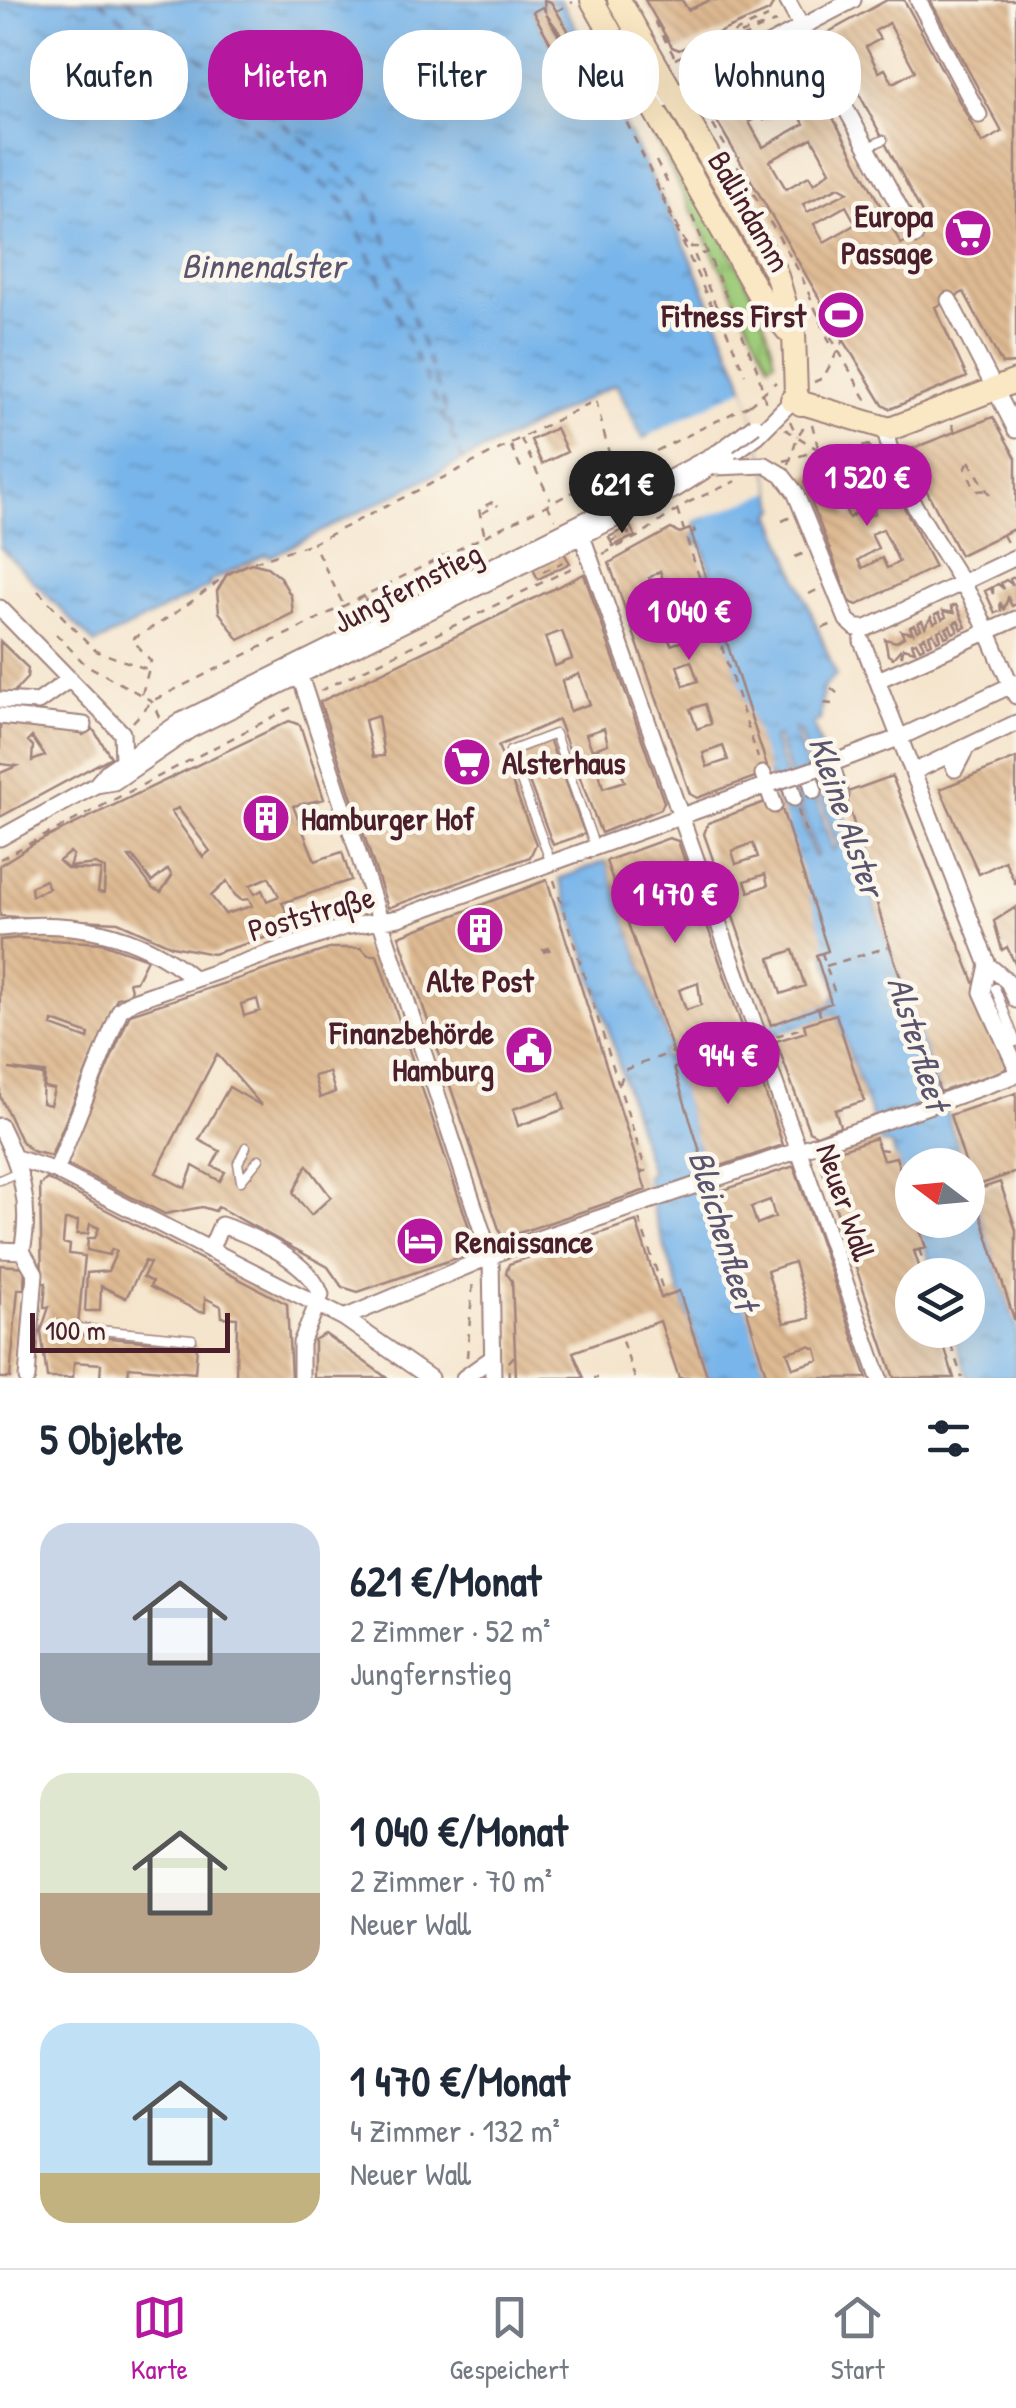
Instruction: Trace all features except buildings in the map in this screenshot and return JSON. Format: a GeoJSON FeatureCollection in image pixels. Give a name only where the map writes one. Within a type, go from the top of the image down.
{"type":"FeatureCollection","features":[{"type":"Feature","properties":{"kind":"street","name":"Ballindamm"},"geometry":{"type":"LineString","coordinates":[[592,0],[610,30]]}},
{"type":"Feature","properties":{"kind":"street","name":"Ballindamm"},"geometry":{"type":"LineString","coordinates":[[619,0],[629,30]]}},
{"type":"Feature","properties":{"kind":"street"},"geometry":{"type":"LineString","coordinates":[[787,0],[806,30]]}},
{"type":"Feature","properties":{"kind":"street"},"geometry":{"type":"LineString","coordinates":[[659,105],[853,0]]}},
{"type":"Feature","properties":{"kind":"street"},"geometry":{"type":"LineString","coordinates":[[918,0],[962,96],[979,116]]}},
{"type":"Feature","properties":{"kind":"street","name":"Ballindamm"},"geometry":{"type":"LineString","coordinates":[[659,111],[776,274],[796,347],[791,398]]}},
{"type":"Feature","properties":{"kind":"street"},"geometry":{"type":"LineString","coordinates":[[861,120],[876,144],[916,236]]}},
{"type":"Feature","properties":{"kind":"street"},"geometry":{"type":"LineString","coordinates":[[949,300],[1005,385],[1016,430]]}},
{"type":"Feature","properties":{"kind":"street"},"geometry":{"type":"LineString","coordinates":[[883,439],[1005,385]]}},
{"type":"Feature","properties":{"kind":"street"},"geometry":{"type":"LineString","coordinates":[[791,398],[883,439],[1014,688]]}},
{"type":"Feature","properties":{"kind":"street","name":"Jungfernstieg"},"geometry":{"type":"LineString","coordinates":[[96,785],[114,782],[175,738],[302,668],[712,468],[791,398]]}},
{"type":"Feature","properties":{"kind":"street","name":"Jungfernstieg"},"geometry":{"type":"LineString","coordinates":[[0,838],[96,785],[181,721],[582,536],[672,487],[756,431]]}},
{"type":"Feature","properties":{"kind":"street"},"geometry":{"type":"LineString","coordinates":[[712,468],[765,465],[782,474],[795,492],[847,620],[856,628],[867,628],[1016,557]]}},
{"type":"Feature","properties":{"kind":"street","name":"Neuer Wall"},"geometry":{"type":"LineString","coordinates":[[582,536],[880,1378]]}},
{"type":"Feature","properties":{"kind":"street"},"geometry":{"type":"LineString","coordinates":[[0,608],[122,733],[123,761]]}},
{"type":"Feature","properties":{"kind":"street"},"geometry":{"type":"LineString","coordinates":[[878,680],[1016,619]]}},
{"type":"Feature","properties":{"kind":"street"},"geometry":{"type":"LineString","coordinates":[[862,641],[988,965],[1008,982],[1016,1000]]}},
{"type":"Feature","properties":{"kind":"street"},"geometry":{"type":"LineString","coordinates":[[302,668],[308,698],[491,1258],[493,1378]]}},
{"type":"Feature","properties":{"kind":"street"},"geometry":{"type":"LineString","coordinates":[[0,700],[38,702],[70,678]]}},
{"type":"Feature","properties":{"kind":"street","name":"Poststraße"},"geometry":{"type":"LineString","coordinates":[[56,1171],[120,1010],[192,978],[550,864],[773,780],[832,763],[1014,688]]}},
{"type":"Feature","properties":{"kind":"street"},"geometry":{"type":"LineString","coordinates":[[0,716],[84,725]]}},
{"type":"Feature","properties":{"kind":"street"},"geometry":{"type":"LineString","coordinates":[[915,770],[1016,723]]}},
{"type":"Feature","properties":{"kind":"street"},"geometry":{"type":"LineString","coordinates":[[954,767],[966,748]]}},
{"type":"Feature","properties":{"kind":"street"},"geometry":{"type":"LineString","coordinates":[[832,763],[857,771]]}},
{"type":"Feature","properties":{"kind":"street"},"geometry":{"type":"LineString","coordinates":[[832,763],[842,798]]}},
{"type":"Feature","properties":{"kind":"street"},"geometry":{"type":"LineString","coordinates":[[808,771],[814,791]]}},
{"type":"Feature","properties":{"kind":"street"},"geometry":{"type":"LineString","coordinates":[[773,780],[774,805]]}},
{"type":"Feature","properties":{"kind":"street"},"geometry":{"type":"LineString","coordinates":[[773,780],[797,805]]}},
{"type":"Feature","properties":{"kind":"street"},"geometry":{"type":"LineString","coordinates":[[951,923],[969,915]]}},
{"type":"Feature","properties":{"kind":"street"},"geometry":{"type":"LineString","coordinates":[[0,928],[90,929],[122,936],[150,947],[192,978]]}},
{"type":"Feature","properties":{"kind":"street"},"geometry":{"type":"LineString","coordinates":[[988,965],[982,992],[1016,1067]]}},
{"type":"Feature","properties":{"kind":"street"},"geometry":{"type":"LineString","coordinates":[[344,1318],[491,1258],[800,1154],[1016,1074]]}},
{"type":"Feature","properties":{"kind":"street"},"geometry":{"type":"LineString","coordinates":[[0,1126],[18,1165],[28,1206],[22,1250],[35,1273],[38,1324],[27,1378]]}},
{"type":"Feature","properties":{"kind":"street"},"geometry":{"type":"LineString","coordinates":[[18,1165],[56,1171],[344,1318],[430,1378]]}},
{"type":"Feature","properties":{"kind":"street"},"geometry":{"type":"LineString","coordinates":[[210,1250],[223,1218],[310,1275],[321,1294],[300,1343],[301,1378]]}},
{"type":"Feature","properties":{"kind":"street"},"geometry":{"type":"LineString","coordinates":[[0,1250],[22,1250]]}},
{"type":"Feature","properties":{"kind":"street"},"geometry":{"type":"LineString","coordinates":[[466,1377],[492,1358]]}},
{"type":"Feature","properties":{"kind":"lane"},"geometry":{"type":"LineString","coordinates":[[550,864],[510,751],[546,732],[555,734],[595,847]]}},
{"type":"Feature","properties":{"kind":"lane"},"geometry":{"type":"LineString","coordinates":[[995,988],[1016,1042]]}},
{"type":"Feature","properties":{"kind":"lane"},"geometry":{"type":"LineString","coordinates":[[246,1147],[238,1163],[241,1181],[259,1159]]}},
{"type":"Feature","properties":{"kind":"lane"},"geometry":{"type":"LineString","coordinates":[[0,1180],[18,1165]]}},
{"type":"Feature","properties":{"kind":"lane"},"geometry":{"type":"LineString","coordinates":[[78,1328],[192,1338]]}},
{"type":"Feature","properties":{"kind":"path"},"geometry":{"type":"LineString","coordinates":[[556,11],[573,0]]}},
{"type":"Feature","properties":{"kind":"path"},"geometry":{"type":"LineString","coordinates":[[675,59],[767,15],[771,24]]}},
{"type":"Feature","properties":{"kind":"path"},"geometry":{"type":"LineString","coordinates":[[756,30],[764,27]]}},
{"type":"Feature","properties":{"kind":"path"},"geometry":{"type":"LineString","coordinates":[[627,120],[745,374]]}},
{"type":"Feature","properties":{"kind":"path"},"geometry":{"type":"LineString","coordinates":[[710,120],[800,274],[830,343]]}},
{"type":"Feature","properties":{"kind":"path"},"geometry":{"type":"LineString","coordinates":[[658,149],[676,183]]}},
{"type":"Feature","properties":{"kind":"path"},"geometry":{"type":"LineString","coordinates":[[656,161],[668,182],[662,190]]}},
{"type":"Feature","properties":{"kind":"path"},"geometry":{"type":"LineString","coordinates":[[656,184],[689,248],[722,329]]}},
{"type":"Feature","properties":{"kind":"path"},"geometry":{"type":"LineString","coordinates":[[128,728],[152,701],[548,501],[750,405],[760,394],[757,369],[690,210]]}},
{"type":"Feature","properties":{"kind":"path"},"geometry":{"type":"LineString","coordinates":[[689,248],[700,247],[703,254],[709,252]]}},
{"type":"Feature","properties":{"kind":"path"},"geometry":{"type":"LineString","coordinates":[[813,308],[820,312],[868,403]]}},
{"type":"Feature","properties":{"kind":"path"},"geometry":{"type":"LineString","coordinates":[[760,394],[791,398],[823,378],[844,340]]}},
{"type":"Feature","properties":{"kind":"path"},"geometry":{"type":"LineString","coordinates":[[760,394],[791,398]]}},
{"type":"Feature","properties":{"kind":"path"},"geometry":{"type":"LineString","coordinates":[[791,398],[797,437],[791,458],[883,439]]}},
{"type":"Feature","properties":{"kind":"path"},"geometry":{"type":"LineString","coordinates":[[791,398],[820,450],[821,460],[842,455]]}},
{"type":"Feature","properties":{"kind":"path"},"geometry":{"type":"LineString","coordinates":[[142,694],[151,661],[132,639],[188,608],[228,576],[313,543],[596,400],[614,471]]}},
{"type":"Feature","properties":{"kind":"path"},"geometry":{"type":"LineString","coordinates":[[787,431],[820,450]]}},
{"type":"Feature","properties":{"kind":"path"},"geometry":{"type":"LineString","coordinates":[[521,438],[559,527]]}},
{"type":"Feature","properties":{"kind":"path"},"geometry":{"type":"LineString","coordinates":[[849,454],[883,439]]}},
{"type":"Feature","properties":{"kind":"path"},"geometry":{"type":"LineString","coordinates":[[510,444],[521,468]]}},
{"type":"Feature","properties":{"kind":"path"},"geometry":{"type":"LineString","coordinates":[[649,455],[672,487],[773,780]]}},
{"type":"Feature","properties":{"kind":"path"},"geometry":{"type":"LineString","coordinates":[[463,460],[466,466]]}},
{"type":"Feature","properties":{"kind":"path"},"geometry":{"type":"LineString","coordinates":[[987,489],[976,491],[965,468],[969,461],[987,489],[994,502]]}},
{"type":"Feature","properties":{"kind":"path"},"geometry":{"type":"LineString","coordinates":[[672,487],[747,476]]}},
{"type":"Feature","properties":{"kind":"path"},"geometry":{"type":"LineString","coordinates":[[672,487],[677,508]]}},
{"type":"Feature","properties":{"kind":"path"},"geometry":{"type":"LineString","coordinates":[[484,534],[478,509],[498,499]]}},
{"type":"Feature","properties":{"kind":"path"},"geometry":{"type":"LineString","coordinates":[[481,513],[498,505]]}},
{"type":"Feature","properties":{"kind":"path"},"geometry":{"type":"LineString","coordinates":[[597,557],[632,540],[677,508]]}},
{"type":"Feature","properties":{"kind":"path"},"geometry":{"type":"LineString","coordinates":[[782,521],[792,516]]}},
{"type":"Feature","properties":{"kind":"path"},"geometry":{"type":"LineString","coordinates":[[691,526],[695,531],[691,534]]}},
{"type":"Feature","properties":{"kind":"path"},"geometry":{"type":"LineString","coordinates":[[610,542],[628,532],[632,540]]}},
{"type":"Feature","properties":{"kind":"path"},"geometry":{"type":"LineString","coordinates":[[313,543],[343,605]]}},
{"type":"Feature","properties":{"kind":"path"},"geometry":{"type":"LineString","coordinates":[[796,557],[806,552]]}},
{"type":"Feature","properties":{"kind":"path"},"geometry":{"type":"LineString","coordinates":[[536,588],[533,576],[563,562]]}},
{"type":"Feature","properties":{"kind":"path"},"geometry":{"type":"LineString","coordinates":[[0,859],[308,698],[577,566]]}},
{"type":"Feature","properties":{"kind":"path"},"geometry":{"type":"LineString","coordinates":[[810,594],[820,589]]}},
{"type":"Feature","properties":{"kind":"path"},"geometry":{"type":"LineString","coordinates":[[38,591],[96,651],[148,670]]}},
{"type":"Feature","properties":{"kind":"path"},"geometry":{"type":"LineString","coordinates":[[363,594],[375,619]]}},
{"type":"Feature","properties":{"kind":"path"},"geometry":{"type":"LineString","coordinates":[[823,628],[834,624]]}},
{"type":"Feature","properties":{"kind":"path"},"geometry":{"type":"LineString","coordinates":[[56,634],[85,664],[152,701],[163,726]]}},
{"type":"Feature","properties":{"kind":"path"},"geometry":{"type":"LineString","coordinates":[[432,637],[435,646]]}},
{"type":"Feature","properties":{"kind":"path"},"geometry":{"type":"LineString","coordinates":[[831,688],[843,698]]}},
{"type":"Feature","properties":{"kind":"path"},"geometry":{"type":"LineString","coordinates":[[824,703],[840,705]]}},
{"type":"Feature","properties":{"kind":"path"},"geometry":{"type":"LineString","coordinates":[[232,739],[236,746]]}},
{"type":"Feature","properties":{"kind":"path"},"geometry":{"type":"LineString","coordinates":[[842,798],[856,844]]}},
{"type":"Feature","properties":{"kind":"path"},"geometry":{"type":"LineString","coordinates":[[797,805],[806,832]]}},
{"type":"Feature","properties":{"kind":"path"},"geometry":{"type":"LineString","coordinates":[[550,864],[646,1171],[641,1172]]}},
{"type":"Feature","properties":{"kind":"path"},"geometry":{"type":"LineString","coordinates":[[826,966],[888,946]]}},
{"type":"Feature","properties":{"kind":"path"},"geometry":{"type":"LineString","coordinates":[[542,951],[555,947]]}},
{"type":"Feature","properties":{"kind":"path"},"geometry":{"type":"LineString","coordinates":[[822,953],[834,991],[830,999]]}},
{"type":"Feature","properties":{"kind":"path"},"geometry":{"type":"LineString","coordinates":[[818,1008],[821,1018]]}},
{"type":"Feature","properties":{"kind":"path"},"geometry":{"type":"LineString","coordinates":[[760,1041],[806,1027]]}},
{"type":"Feature","properties":{"kind":"path"},"geometry":{"type":"LineString","coordinates":[[619,1084],[624,1070],[673,1052]]}},
{"type":"Feature","properties":{"kind":"path"},"geometry":{"type":"LineString","coordinates":[[879,1149],[886,1150],[889,1158]]}},
{"type":"Feature","properties":{"kind":"path"},"geometry":{"type":"LineString","coordinates":[[642,1227],[665,1296]]}},
{"type":"Feature","properties":{"kind":"path"},"geometry":{"type":"LineString","coordinates":[[919,1250],[922,1258]]}},
{"type":"Feature","properties":{"kind":"path"},"geometry":{"type":"LineString","coordinates":[[474,1268],[479,1273],[480,1293]]}},
{"type":"Feature","properties":{"kind":"path"},"geometry":{"type":"LineString","coordinates":[[466,1377],[474,1268]]}},
{"type":"Feature","properties":{"kind":"path"},"geometry":{"type":"LineString","coordinates":[[622,1341],[635,1378]]}},
{"type":"Feature","properties":{"kind":"path"},"geometry":{"type":"LineString","coordinates":[[952,1348],[962,1378]]}},
{"type":"Feature","properties":{"kind":"path"},"geometry":{"type":"LineString","coordinates":[[509,1378],[508,1363],[516,1355]]}},
{"type":"Feature","properties":{"kind":"green space"},"geometry":{"type":"Polygon","coordinates":[[[660,132],[756,302],[775,360],[769,364],[654,136],[660,132]]]}},
{"type":"Feature","properties":{"kind":"water","name":"Binnenalster"},"geometry":{"type":"Polygon","coordinates":[[[0,0],[544,0],[544,8],[561,30],[555,30],[542,7],[533,13],[543,30],[542,120],[622,120],[690,256],[741,376],[777,509],[772,514],[836,675],[823,688],[820,720],[813,724],[958,1148],[895,1148],[895,1155],[892,1146],[881,1143],[836,1014],[675,1068],[769,1378],[708,1378],[654,1214],[646,1175],[651,1173],[584,947],[559,879],[606,861],[671,1049],[662,1052],[664,1058],[831,1003],[837,991],[704,573],[710,570],[701,542],[695,544],[692,537],[697,531],[695,519],[650,435],[643,438],[616,384],[270,557],[267,554],[209,582],[210,586],[95,644],[0,547],[0,0]],[[794,729],[833,851],[837,846],[799,731],[794,729]],[[777,736],[773,739],[814,857],[817,856],[777,736]]]}},
{"type":"Feature","properties":{"kind":"water","name":"Binnenalster"},"geometry":{"type":"Polygon","coordinates":[[[546,0],[560,0],[577,30],[568,30],[546,0]]]}},
{"type":"Feature","properties":{"kind":"water"},"geometry":{"type":"Polygon","coordinates":[[[985,1229],[1016,1326],[1016,1378],[968,1378],[958,1348],[985,1348],[985,1258],[928,1258],[922,1238],[985,1238],[985,1229]]]}},
{"type":"Feature","properties":{"kind":"pier"},"geometry":{"type":"Polygon","coordinates":[[[745,387],[772,492],[694,521],[648,436],[745,387]]]}},
{"type":"Feature","properties":{"kind":"ferry route"},"geometry":{"type":"LineString","coordinates":[[99,0],[345,202],[463,460]]}},
{"type":"Feature","properties":{"kind":"ferry route"},"geometry":{"type":"LineString","coordinates":[[127,0],[369,192],[457,442]]}},
{"type":"Feature","properties":{"kind":"place","name":"Europa Passage"},"geometry":{"type":"Point","coordinates":[968,233]}},
{"type":"Feature","properties":{"kind":"place","name":"Fitness First"},"geometry":{"type":"Point","coordinates":[841,315]}},
{"type":"Feature","properties":{"kind":"place","name":"Alsterhaus"},"geometry":{"type":"Point","coordinates":[467,762]}},
{"type":"Feature","properties":{"kind":"place","name":"Hamburger Hof"},"geometry":{"type":"Point","coordinates":[266,818]}},
{"type":"Feature","properties":{"kind":"place","name":"Alte Post"},"geometry":{"type":"Point","coordinates":[480,930]}},
{"type":"Feature","properties":{"kind":"place","name":"Finanzbehörde Hamburg"},"geometry":{"type":"Point","coordinates":[529,1050]}},
{"type":"Feature","properties":{"kind":"place","name":"Renaissance"},"geometry":{"type":"Point","coordinates":[420,1241]}},
{"type":"Feature","properties":{"kind":"water label","name":"Kleine Alster"},"geometry":{"type":"Point","coordinates":[847,816]}},
{"type":"Feature","properties":{"kind":"water label","name":"Alsterfleet"},"geometry":{"type":"Point","coordinates":[919,1043]}},
{"type":"Feature","properties":{"kind":"water label","name":"Bleichenfleet"},"geometry":{"type":"Point","coordinates":[724,1230]}}]}
